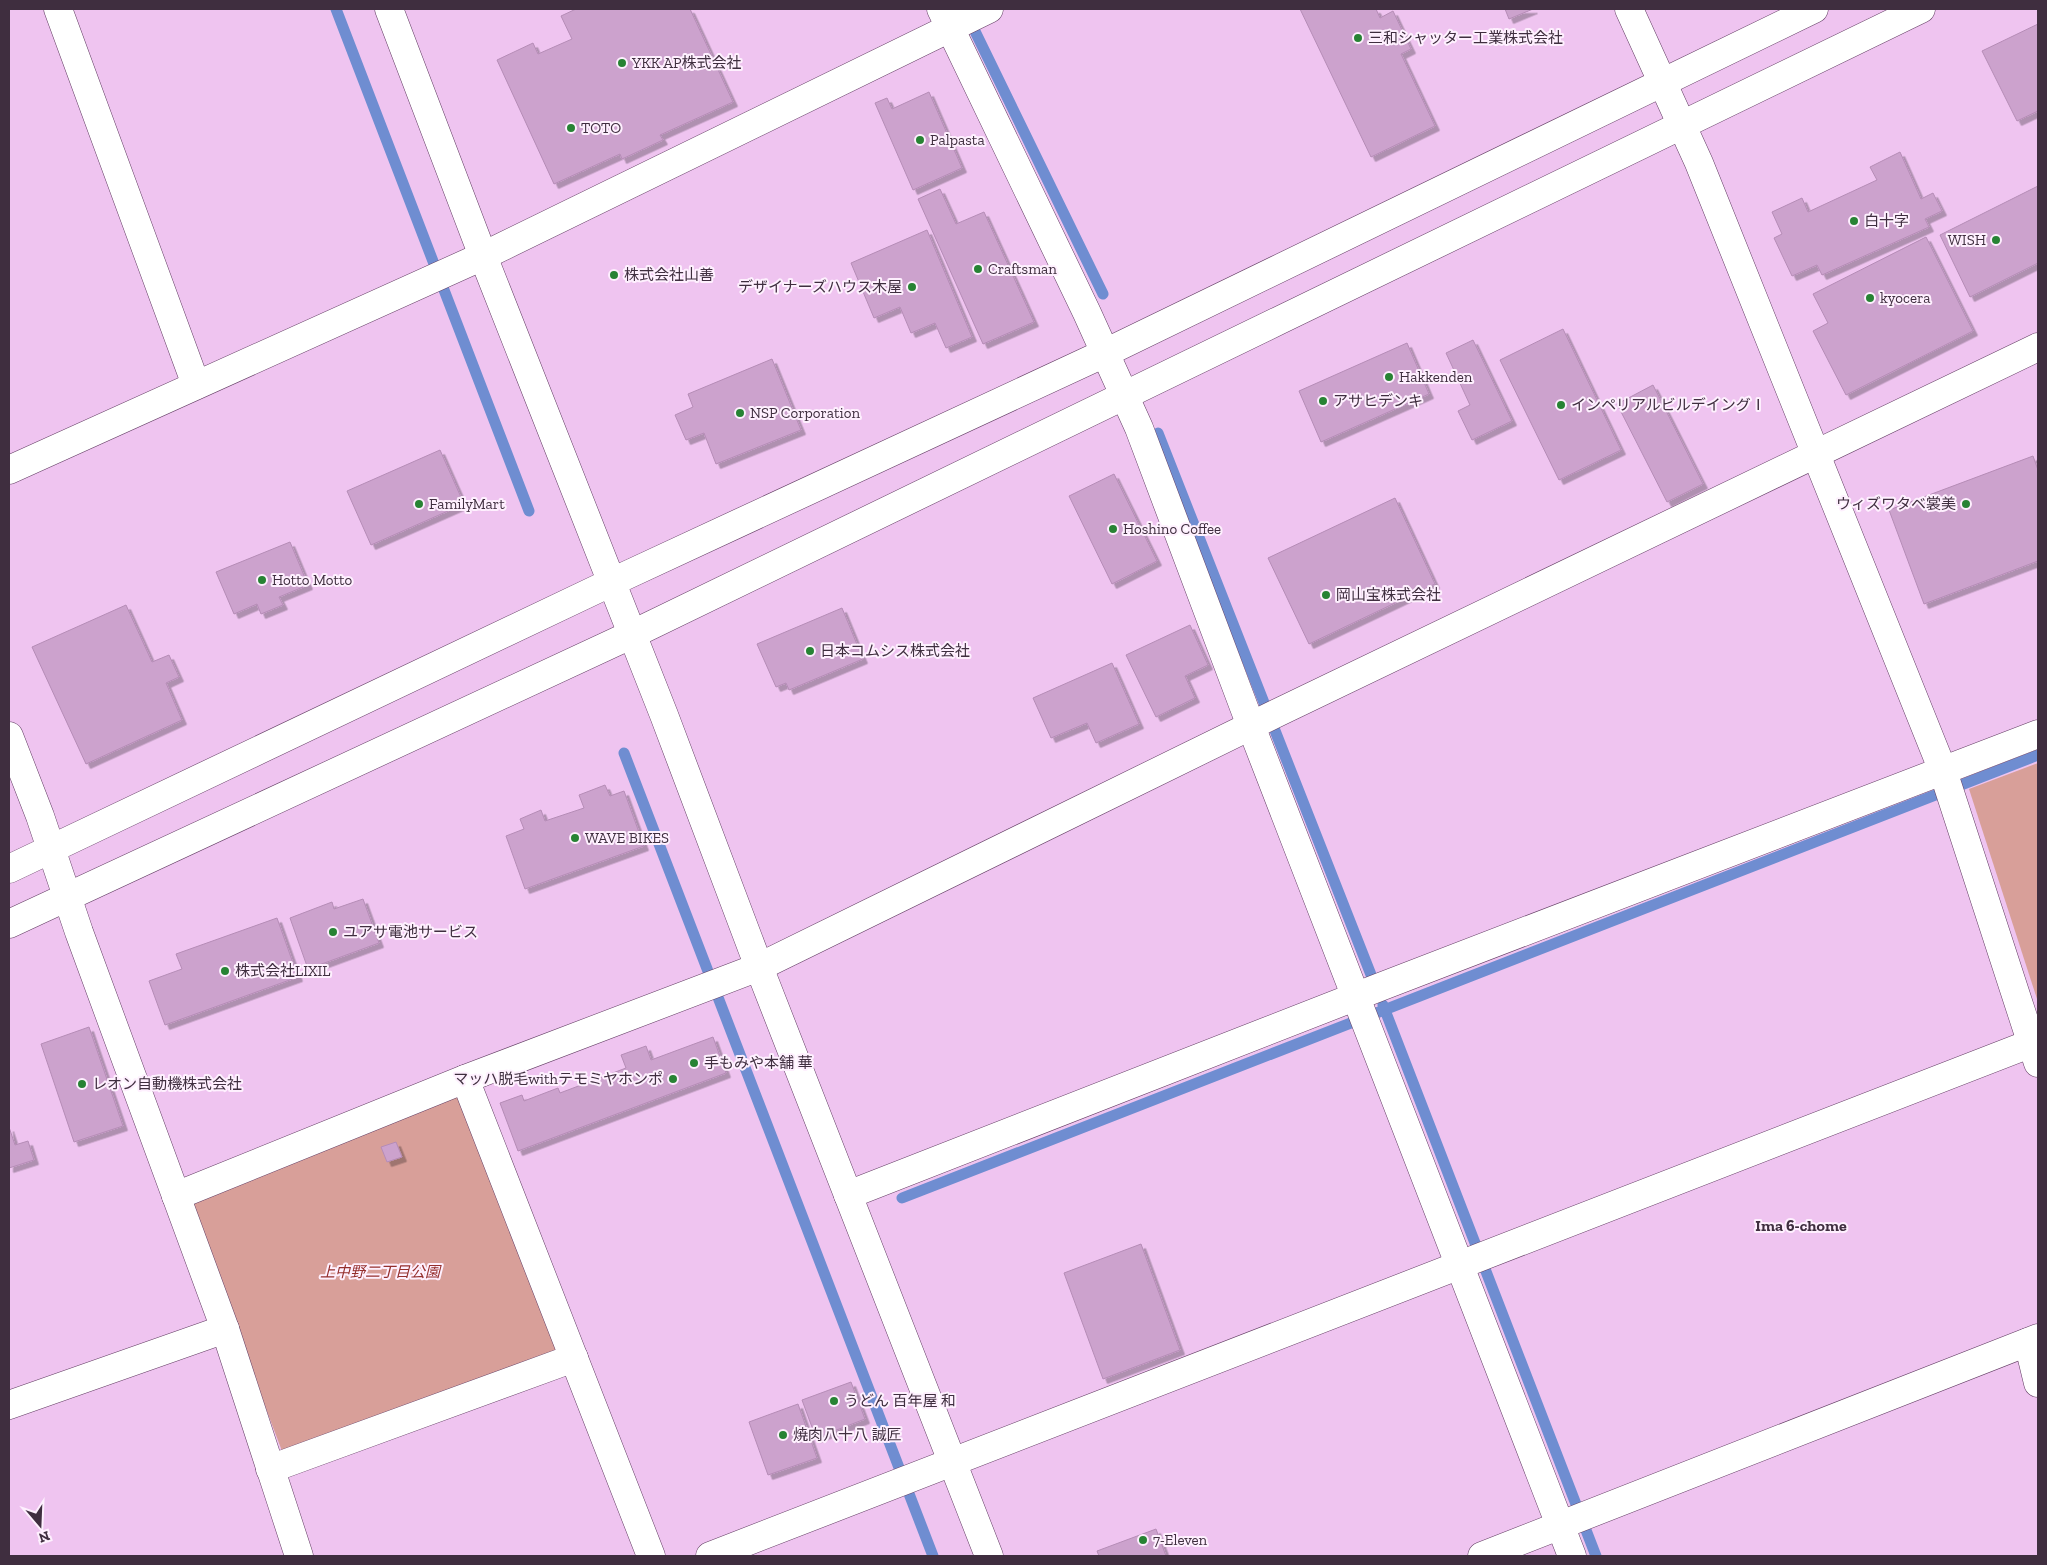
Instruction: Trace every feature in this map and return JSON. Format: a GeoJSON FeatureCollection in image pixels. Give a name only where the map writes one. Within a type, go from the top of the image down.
{"type":"FeatureCollection","features":[{"type":"Feature","properties":{"kind":"street"},"geometry":{"type":"LineString","coordinates":[[58,9],[196,385]]}},
{"type":"Feature","properties":{"kind":"street"},"geometry":{"type":"LineString","coordinates":[[389,9],[483,256],[612,582],[759,967],[954,1461],[989,1556]]}},
{"type":"Feature","properties":{"kind":"street"},"geometry":{"type":"LineString","coordinates":[[710,1556],[1473,1261],[2035,1053],[1947,785],[1702,172],[1629,9]]}},
{"type":"Feature","properties":{"kind":"street"},"geometry":{"type":"LineString","coordinates":[[9,869],[612,582],[1105,352],[1814,9]]}},
{"type":"Feature","properties":{"kind":"street"},"geometry":{"type":"LineString","coordinates":[[9,924],[632,634],[1125,397],[1681,124],[1921,9]]}},
{"type":"Feature","properties":{"kind":"street"},"geometry":{"type":"LineString","coordinates":[[9,470],[483,256],[964,16],[1105,352],[1264,720],[1367,1002],[1473,1261],[1572,1521],[1572,1556]]}},
{"type":"Feature","properties":{"kind":"street"},"geometry":{"type":"LineString","coordinates":[[176,1196],[465,1079],[759,967],[1264,720],[2038,347]]}},
{"type":"Feature","properties":{"kind":"street"},"geometry":{"type":"LineString","coordinates":[[848,1195],[1947,785],[2038,734]]}},
{"type":"Feature","properties":{"kind":"street"},"geometry":{"type":"LineString","coordinates":[[9,736],[225,1330],[299,1556]]}},
{"type":"Feature","properties":{"kind":"street"},"geometry":{"type":"LineString","coordinates":[[465,1079],[651,1556]]}},
{"type":"Feature","properties":{"kind":"street"},"geometry":{"type":"LineString","coordinates":[[9,1405],[225,1330]]}},
{"type":"Feature","properties":{"kind":"street"},"geometry":{"type":"LineString","coordinates":[[1482,1556],[2033,1340],[2038,1383]]}},
{"type":"Feature","properties":{"kind":"street"},"geometry":{"type":"LineString","coordinates":[[270,1469],[574,1358]]}},
{"type":"Feature","properties":{"kind":"green space"},"geometry":{"type":"Polygon","coordinates":[[[2038,763],[2038,1002],[1969,789],[2038,763]]]}},
{"type":"Feature","properties":{"kind":"green space","name":"上中野二丁目公園"},"geometry":{"type":"Polygon","coordinates":[[[460,1096],[557,1351],[282,1451],[188,1203],[460,1096]]]}},
{"type":"Feature","properties":{"kind":"building"},"geometry":{"type":"Polygon","coordinates":[[[576,9],[690,9],[733,102],[660,135],[663,140],[622,159],[620,154],[554,184],[497,60],[533,43],[538,54],[572,39],[561,16],[576,9]]]}},
{"type":"Feature","properties":{"kind":"building"},"geometry":{"type":"Polygon","coordinates":[[[1300,9],[1376,9],[1380,18],[1393,11],[1411,49],[1401,54],[1435,126],[1371,157],[1300,9]]]}},
{"type":"Feature","properties":{"kind":"building"},"geometry":{"type":"Polygon","coordinates":[[[1505,9],[1533,9],[1509,19],[1505,9]]]}},
{"type":"Feature","properties":{"kind":"building"},"geometry":{"type":"Polygon","coordinates":[[[2038,24],[2038,111],[2017,121],[1982,51],[2038,24]]]}},
{"type":"Feature","properties":{"kind":"building"},"geometry":{"type":"Polygon","coordinates":[[[929,92],[962,168],[913,190],[875,103],[887,98],[892,109],[929,92]]]}},
{"type":"Feature","properties":{"kind":"building"},"geometry":{"type":"Polygon","coordinates":[[[1900,152],[1921,199],[1933,193],[1942,211],[1925,219],[1929,227],[1822,275],[1817,265],[1792,276],[1774,238],[1782,234],[1772,212],[1802,198],[1808,212],[1877,180],[1870,167],[1900,152]]]}},
{"type":"Feature","properties":{"kind":"building"},"geometry":{"type":"Polygon","coordinates":[[[2038,186],[2038,263],[1970,297],[1940,235],[2038,186]]]}},
{"type":"Feature","properties":{"kind":"building"},"geometry":{"type":"Polygon","coordinates":[[[940,189],[956,224],[984,212],[1034,322],[983,344],[918,199],[940,189]]]}},
{"type":"Feature","properties":{"kind":"building"},"geometry":{"type":"Polygon","coordinates":[[[927,230],[972,337],[946,348],[935,323],[911,333],[900,307],[874,318],[851,263],[927,230]]]}},
{"type":"Feature","properties":{"kind":"building"},"geometry":{"type":"Polygon","coordinates":[[[1926,237],[1973,331],[1846,395],[1813,331],[1828,323],[1813,294],[1926,237]]]}},
{"type":"Feature","properties":{"kind":"building","name":"インペリアルビルデイングⅠ"},"geometry":{"type":"Polygon","coordinates":[[[1563,329],[1621,450],[1559,480],[1500,360],[1563,329]]]}},
{"type":"Feature","properties":{"kind":"building"},"geometry":{"type":"Polygon","coordinates":[[[1473,340],[1512,421],[1472,440],[1458,411],[1470,405],[1446,353],[1473,340]]]}},
{"type":"Feature","properties":{"kind":"building"},"geometry":{"type":"Polygon","coordinates":[[[1407,343],[1429,394],[1321,442],[1299,391],[1407,343]]]}},
{"type":"Feature","properties":{"kind":"building"},"geometry":{"type":"Polygon","coordinates":[[[772,359],[801,430],[716,464],[704,433],[686,440],[675,415],[693,407],[688,394],[772,359]]]}},
{"type":"Feature","properties":{"kind":"building"},"geometry":{"type":"Polygon","coordinates":[[[1653,385],[1703,484],[1667,502],[1617,404],[1653,385]]]}},
{"type":"Feature","properties":{"kind":"building"},"geometry":{"type":"Polygon","coordinates":[[[440,450],[464,504],[371,545],[347,491],[440,450]]]}},
{"type":"Feature","properties":{"kind":"building"},"geometry":{"type":"Polygon","coordinates":[[[2033,456],[2038,470],[2038,561],[1924,604],[1889,510],[2033,456]]]}},
{"type":"Feature","properties":{"kind":"building","name":"Hoshino Coffee"},"geometry":{"type":"Polygon","coordinates":[[[1114,474],[1157,561],[1112,584],[1069,496],[1114,474]]]}},
{"type":"Feature","properties":{"kind":"building"},"geometry":{"type":"Polygon","coordinates":[[[1395,498],[1435,584],[1309,644],[1268,558],[1395,498]]]}},
{"type":"Feature","properties":{"kind":"building"},"geometry":{"type":"Polygon","coordinates":[[[290,542],[308,585],[279,597],[283,605],[261,614],[257,604],[234,614],[216,572],[290,542]]]}},
{"type":"Feature","properties":{"kind":"building"},"geometry":{"type":"Polygon","coordinates":[[[126,605],[152,662],[169,655],[179,677],[166,683],[182,720],[86,764],[32,647],[126,605]]]}},
{"type":"Feature","properties":{"kind":"building"},"geometry":{"type":"Polygon","coordinates":[[[842,608],[863,659],[789,690],[786,683],[776,687],[757,644],[842,608]]]}},
{"type":"Feature","properties":{"kind":"building"},"geometry":{"type":"Polygon","coordinates":[[[1190,625],[1208,665],[1185,676],[1195,698],[1156,717],[1126,655],[1190,625]]]}},
{"type":"Feature","properties":{"kind":"building"},"geometry":{"type":"Polygon","coordinates":[[[1112,663],[1139,724],[1096,743],[1087,723],[1051,738],[1033,698],[1112,663]]]}},
{"type":"Feature","properties":{"kind":"building"},"geometry":{"type":"Polygon","coordinates":[[[605,785],[610,796],[624,791],[644,846],[525,889],[506,836],[524,829],[520,819],[541,810],[545,821],[584,808],[579,795],[605,785]]]}},
{"type":"Feature","properties":{"kind":"building"},"geometry":{"type":"Polygon","coordinates":[[[363,899],[379,943],[308,969],[290,918],[332,902],[334,909],[363,899]]]}},
{"type":"Feature","properties":{"kind":"building"},"geometry":{"type":"Polygon","coordinates":[[[277,918],[298,977],[165,1025],[149,981],[182,969],[176,954],[277,918]]]}},
{"type":"Feature","properties":{"kind":"building"},"geometry":{"type":"Polygon","coordinates":[[[89,1027],[123,1126],[74,1142],[41,1044],[89,1027]]]}},
{"type":"Feature","properties":{"kind":"building"},"geometry":{"type":"Polygon","coordinates":[[[713,1037],[726,1073],[518,1151],[500,1103],[522,1095],[524,1101],[558,1088],[560,1093],[626,1068],[621,1055],[646,1046],[651,1060],[713,1037]]]}},
{"type":"Feature","properties":{"kind":"building"},"geometry":{"type":"Polygon","coordinates":[[[9,1127],[15,1145],[28,1141],[34,1160],[9,1168],[9,1127]]]}},
{"type":"Feature","properties":{"kind":"building"},"geometry":{"type":"Polygon","coordinates":[[[396,1142],[402,1157],[387,1162],[381,1147],[396,1142]]]}},
{"type":"Feature","properties":{"kind":"building"},"geometry":{"type":"Polygon","coordinates":[[[1141,1244],[1180,1350],[1103,1379],[1064,1273],[1141,1244]]]}},
{"type":"Feature","properties":{"kind":"building"},"geometry":{"type":"Polygon","coordinates":[[[851,1382],[865,1419],[816,1438],[802,1400],[851,1382]]]}},
{"type":"Feature","properties":{"kind":"building"},"geometry":{"type":"Polygon","coordinates":[[[798,1404],[817,1458],[768,1475],[749,1422],[798,1404]]]}},
{"type":"Feature","properties":{"kind":"building","name":"7-Eleven"},"geometry":{"type":"Polygon","coordinates":[[[1156,1529],[1166,1556],[1099,1556],[1097,1551],[1156,1529]]]}},
{"type":"Feature","properties":{"kind":"waterway"},"geometry":{"type":"LineString","coordinates":[[336,9],[529,511]]}},
{"type":"Feature","properties":{"kind":"waterway"},"geometry":{"type":"LineString","coordinates":[[969,19],[1103,294]]}},
{"type":"Feature","properties":{"kind":"waterway"},"geometry":{"type":"LineString","coordinates":[[1158,433],[1377,990]]}},
{"type":"Feature","properties":{"kind":"waterway"},"geometry":{"type":"LineString","coordinates":[[624,753],[933,1556]]}},
{"type":"Feature","properties":{"kind":"waterway"},"geometry":{"type":"LineString","coordinates":[[902,1198],[2038,755]]}},
{"type":"Feature","properties":{"kind":"waterway"},"geometry":{"type":"LineString","coordinates":[[1383,1005],[1596,1556]]}},
{"type":"Feature","properties":{"kind":"place","name":"三和シャッター工業株式会社"},"geometry":{"type":"Point","coordinates":[1358,38]}},
{"type":"Feature","properties":{"kind":"place","name":"YKK AP株式会社"},"geometry":{"type":"Point","coordinates":[622,63]}},
{"type":"Feature","properties":{"kind":"place","name":"TOTO"},"geometry":{"type":"Point","coordinates":[571,128]}},
{"type":"Feature","properties":{"kind":"place","name":"Palpasta"},"geometry":{"type":"Point","coordinates":[920,140]}},
{"type":"Feature","properties":{"kind":"place","name":"白十字"},"geometry":{"type":"Point","coordinates":[1854,221]}},
{"type":"Feature","properties":{"kind":"place","name":"WISH"},"geometry":{"type":"Point","coordinates":[1996,240]}},
{"type":"Feature","properties":{"kind":"place","name":"Craftsman"},"geometry":{"type":"Point","coordinates":[978,269]}},
{"type":"Feature","properties":{"kind":"place","name":"株式会社山善"},"geometry":{"type":"Point","coordinates":[614,275]}},
{"type":"Feature","properties":{"kind":"place","name":"デザイナーズハウス木屋"},"geometry":{"type":"Point","coordinates":[912,287]}},
{"type":"Feature","properties":{"kind":"place","name":"kyocera"},"geometry":{"type":"Point","coordinates":[1870,298]}},
{"type":"Feature","properties":{"kind":"place","name":"Hakkenden"},"geometry":{"type":"Point","coordinates":[1389,377]}},
{"type":"Feature","properties":{"kind":"place","name":"アサヒデンキ"},"geometry":{"type":"Point","coordinates":[1323,401]}},
{"type":"Feature","properties":{"kind":"place","name":"インペリアルビルデイングⅠ"},"geometry":{"type":"Point","coordinates":[1561,405]}},
{"type":"Feature","properties":{"kind":"place","name":"NSP Corporation"},"geometry":{"type":"Point","coordinates":[740,413]}},
{"type":"Feature","properties":{"kind":"place","name":"FamilyMart"},"geometry":{"type":"Point","coordinates":[419,504]}},
{"type":"Feature","properties":{"kind":"place","name":"ウィズワタベ裳美"},"geometry":{"type":"Point","coordinates":[1966,504]}},
{"type":"Feature","properties":{"kind":"place","name":"Hoshino Coffee"},"geometry":{"type":"Point","coordinates":[1113,529]}},
{"type":"Feature","properties":{"kind":"place","name":"Hotto Motto"},"geometry":{"type":"Point","coordinates":[262,580]}},
{"type":"Feature","properties":{"kind":"place","name":"岡山宝株式会社"},"geometry":{"type":"Point","coordinates":[1326,595]}},
{"type":"Feature","properties":{"kind":"place","name":"日本コムシス株式会社"},"geometry":{"type":"Point","coordinates":[810,651]}},
{"type":"Feature","properties":{"kind":"place","name":"WAVE BIKES"},"geometry":{"type":"Point","coordinates":[575,838]}},
{"type":"Feature","properties":{"kind":"place","name":"ユアサ電池サービス"},"geometry":{"type":"Point","coordinates":[333,932]}},
{"type":"Feature","properties":{"kind":"place","name":"株式会社LIXIL"},"geometry":{"type":"Point","coordinates":[225,971]}},
{"type":"Feature","properties":{"kind":"place","name":"手もみや本舗 華"},"geometry":{"type":"Point","coordinates":[694,1063]}},
{"type":"Feature","properties":{"kind":"place","name":"マッハ脱毛withテモミヤホンポ"},"geometry":{"type":"Point","coordinates":[673,1079]}},
{"type":"Feature","properties":{"kind":"place","name":"レオン自動機株式会社"},"geometry":{"type":"Point","coordinates":[82,1084]}},
{"type":"Feature","properties":{"kind":"place","name":"うどん 百年屋 和"},"geometry":{"type":"Point","coordinates":[834,1401]}},
{"type":"Feature","properties":{"kind":"place","name":"焼肉八十八 誠匠"},"geometry":{"type":"Point","coordinates":[783,1435]}},
{"type":"Feature","properties":{"kind":"place","name":"7-Eleven"},"geometry":{"type":"Point","coordinates":[1143,1540]}},
{"type":"Feature","properties":{"kind":"district","name":"Ima 6-chome"},"geometry":{"type":"Point","coordinates":[1801,1225]}}]}
